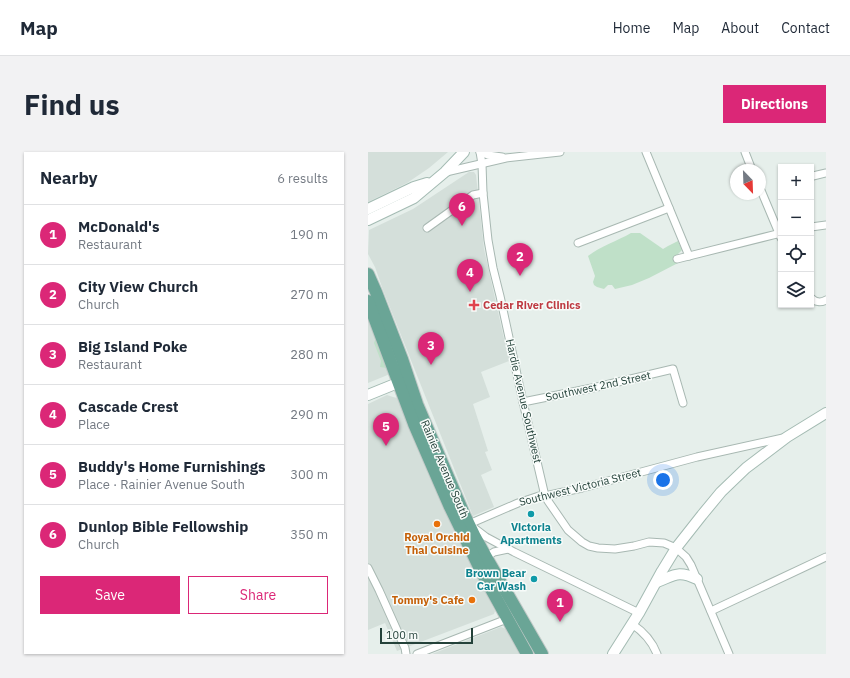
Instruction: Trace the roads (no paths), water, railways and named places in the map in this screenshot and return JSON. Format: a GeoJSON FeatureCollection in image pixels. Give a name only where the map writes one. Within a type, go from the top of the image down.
{"type":"FeatureCollection","features":[{"type":"Feature","properties":{"kind":"main road"},"geometry":{"type":"LineString","coordinates":[[368,220],[414,198],[445,172],[461,154]]}},
{"type":"Feature","properties":{"kind":"main road"},"geometry":{"type":"LineString","coordinates":[[368,209],[414,187],[433,181]]}},
{"type":"Feature","properties":{"kind":"main road","name":"Rainier Avenue South"},"geometry":{"type":"LineString","coordinates":[[368,274],[402,359],[403,381],[414,424],[450,507],[480,569],[527,654]]}},
{"type":"Feature","properties":{"kind":"main road","name":"Rainier Avenue South"},"geometry":{"type":"LineString","coordinates":[[368,301],[403,381],[424,421],[469,524],[486,557],[542,654]]}},
{"type":"Feature","properties":{"kind":"main road"},"geometry":{"type":"LineString","coordinates":[[368,395],[403,381]]}},
{"type":"Feature","properties":{"kind":"main road"},"geometry":{"type":"LineString","coordinates":[[614,654],[676,548],[721,492],[746,468],[787,437],[826,413]]}},
{"type":"Feature","properties":{"kind":"main road"},"geometry":{"type":"LineString","coordinates":[[657,582],[681,574],[687,574],[697,579]]}},
{"type":"Feature","properties":{"kind":"street"},"geometry":{"type":"LineString","coordinates":[[480,152],[506,158]]}},
{"type":"Feature","properties":{"kind":"street","name":"Hardie Avenue Southwest"},"geometry":{"type":"LineString","coordinates":[[480,152],[488,240],[493,268],[546,496],[568,530],[589,546],[615,549],[649,542],[664,543],[676,548]]}},
{"type":"Feature","properties":{"kind":"street"},"geometry":{"type":"LineString","coordinates":[[445,172],[506,158],[560,152]]}},
{"type":"Feature","properties":{"kind":"street"},"geometry":{"type":"LineString","coordinates":[[646,152],[688,256]]}},
{"type":"Feature","properties":{"kind":"street"},"geometry":{"type":"LineString","coordinates":[[745,152],[750,164]]}},
{"type":"Feature","properties":{"kind":"street"},"geometry":{"type":"LineString","coordinates":[[814,176],[826,173]]}},
{"type":"Feature","properties":{"kind":"street"},"geometry":{"type":"LineString","coordinates":[[427,228],[473,194],[483,193]]}},
{"type":"Feature","properties":{"kind":"street"},"geometry":{"type":"LineString","coordinates":[[765,200],[778,230]]}},
{"type":"Feature","properties":{"kind":"street"},"geometry":{"type":"LineString","coordinates":[[578,243],[669,208]]}},
{"type":"Feature","properties":{"kind":"street"},"geometry":{"type":"LineString","coordinates":[[814,227],[826,225]]}},
{"type":"Feature","properties":{"kind":"street"},"geometry":{"type":"LineString","coordinates":[[677,259],[778,235]]}},
{"type":"Feature","properties":{"kind":"street"},"geometry":{"type":"LineString","coordinates":[[814,300],[820,302],[826,300]]}},
{"type":"Feature","properties":{"kind":"street","name":"Southwest 2nd Street"},"geometry":{"type":"LineString","coordinates":[[523,402],[673,370],[683,403]]}},
{"type":"Feature","properties":{"kind":"street","name":"Southwest Victoria Street"},"geometry":{"type":"LineString","coordinates":[[469,524],[518,502],[539,496],[546,496],[582,488],[696,457],[787,437]]}},
{"type":"Feature","properties":{"kind":"street"},"geometry":{"type":"LineString","coordinates":[[469,524],[486,537],[508,549],[639,613]]}},
{"type":"Feature","properties":{"kind":"street"},"geometry":{"type":"LineString","coordinates":[[676,548],[686,557],[691,565],[729,654]]}},
{"type":"Feature","properties":{"kind":"street"},"geometry":{"type":"LineString","coordinates":[[486,557],[494,552],[508,549]]}},
{"type":"Feature","properties":{"kind":"street"},"geometry":{"type":"LineString","coordinates":[[711,611],[826,557]]}},
{"type":"Feature","properties":{"kind":"street"},"geometry":{"type":"LineString","coordinates":[[368,568],[405,648],[406,654]]}},
{"type":"Feature","properties":{"kind":"street"},"geometry":{"type":"LineString","coordinates":[[417,654],[508,619]]}},
{"type":"Feature","properties":{"kind":"street"},"geometry":{"type":"LineString","coordinates":[[632,624],[640,629],[649,638],[657,654]]}},
{"type":"Feature","properties":{"kind":"place","name":"Dunlop Bible Fellowship"},"geometry":{"type":"Point","coordinates":[462,226]}},
{"type":"Feature","properties":{"kind":"place","name":"City View Church"},"geometry":{"type":"Point","coordinates":[520,276]}},
{"type":"Feature","properties":{"kind":"place","name":"Cascade Crest"},"geometry":{"type":"Point","coordinates":[470,292]}},
{"type":"Feature","properties":{"kind":"place","name":"Cedar River Clinics"},"geometry":{"type":"Point","coordinates":[474,305]}},
{"type":"Feature","properties":{"kind":"place","name":"Big Island Poke"},"geometry":{"type":"Point","coordinates":[431,365]}},
{"type":"Feature","properties":{"kind":"place","name":"Buddy's Home Furnishings"},"geometry":{"type":"Point","coordinates":[386,446]}},
{"type":"Feature","properties":{"kind":"place","name":"Victoria Apartments"},"geometry":{"type":"Point","coordinates":[531,514]}},
{"type":"Feature","properties":{"kind":"place","name":"Royal Orchid Thai Cuisine"},"geometry":{"type":"Point","coordinates":[437,524]}},
{"type":"Feature","properties":{"kind":"place","name":"Brown Bear Car Wash"},"geometry":{"type":"Point","coordinates":[534,579]}},
{"type":"Feature","properties":{"kind":"place","name":"Tommy's Cafe"},"geometry":{"type":"Point","coordinates":[472,600]}},
{"type":"Feature","properties":{"kind":"place","name":"McDonald's"},"geometry":{"type":"Point","coordinates":[560,622]}}]}
